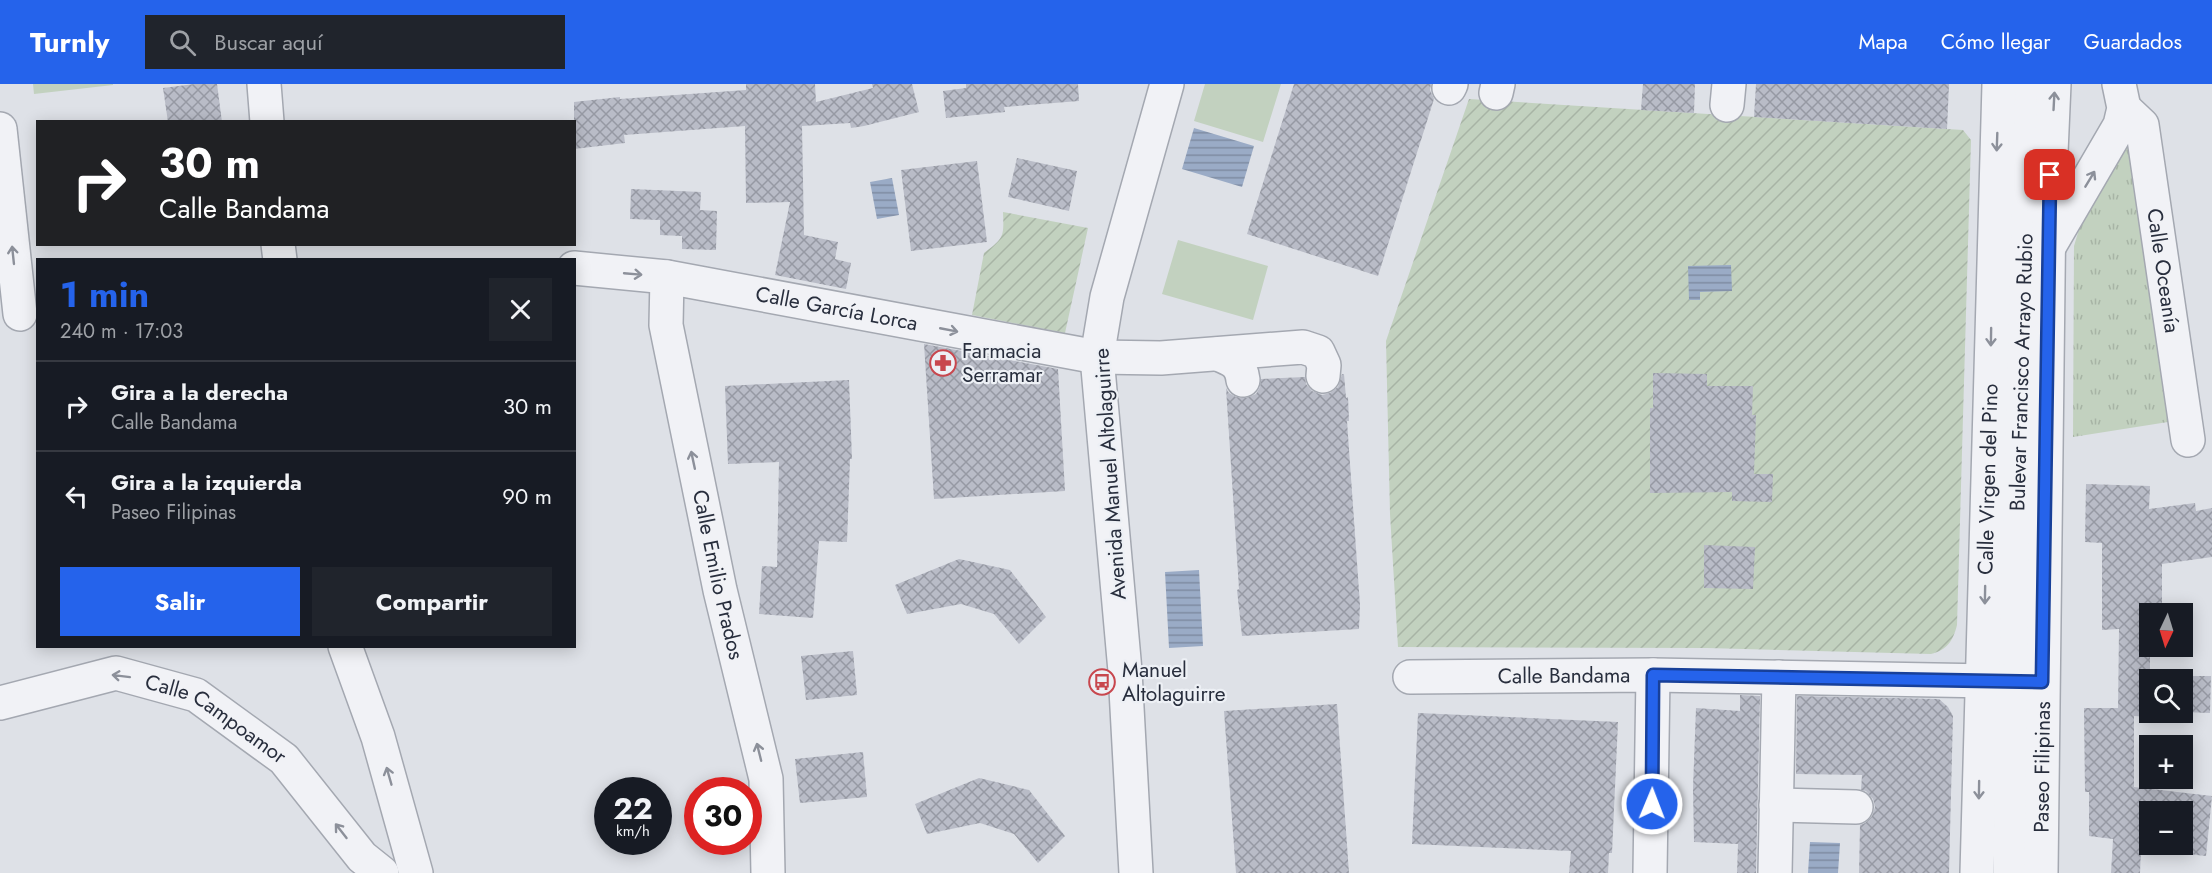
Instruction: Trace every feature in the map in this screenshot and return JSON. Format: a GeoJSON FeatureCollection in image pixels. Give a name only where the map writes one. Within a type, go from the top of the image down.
{"type":"FeatureCollection","features":[{"type":"Feature","properties":{"kind":"street"},"geometry":{"type":"LineString","coordinates":[[264,84],[267,120]]}},
{"type":"Feature","properties":{"kind":"street","name":"Avenida Manuel Altolaguirre"},"geometry":{"type":"LineString","coordinates":[[1136,873],[1125,671],[1097,357],[1107,297],[1167,84]]}},
{"type":"Feature","properties":{"kind":"street","name":"Calle Virgen del Pino"},"geometry":{"type":"LineString","coordinates":[[1977,873],[1999,84]]}},
{"type":"Feature","properties":{"kind":"street","name":"Bulevar Francisco Arrayo Rubio"},"geometry":{"type":"LineString","coordinates":[[2013,658],[2030,84]]}},
{"type":"Feature","properties":{"kind":"street","name":"Paseo Filipinas"},"geometry":{"type":"LineString","coordinates":[[2041,873],[2049,246],[2055,84]]}},
{"type":"Feature","properties":{"kind":"street","name":"Calle Oceanía"},"geometry":{"type":"LineString","coordinates":[[2049,246],[2120,125],[2122,96]]}},
{"type":"Feature","properties":{"kind":"street","name":"Calle Oceanía"},"geometry":{"type":"LineString","coordinates":[[2122,96],[2142,125],[2188,440]]}},
{"type":"Feature","properties":{"kind":"street"},"geometry":{"type":"LineString","coordinates":[[0,129],[19,312]]}},
{"type":"Feature","properties":{"kind":"street","name":"Calle García Lorca"},"geometry":{"type":"LineString","coordinates":[[576,268],[667,277],[1097,357],[1161,358],[1303,347],[1318,352],[1324,365],[1323,376]]}},
{"type":"Feature","properties":{"kind":"street","name":"Calle Emilio Prados"},"geometry":{"type":"LineString","coordinates":[[667,277],[666,325],[720,590],[766,779],[768,873]]}},
{"type":"Feature","properties":{"kind":"street"},"geometry":{"type":"LineString","coordinates":[[1218,354],[1236,362],[1242,370],[1243,380]]}},
{"type":"Feature","properties":{"kind":"street"},"geometry":{"type":"LineString","coordinates":[[346,648],[378,737],[416,873]]}},
{"type":"Feature","properties":{"kind":"street","name":"Calle Campoamor"},"geometry":{"type":"LineString","coordinates":[[0,703],[116,674],[196,695],[284,759],[362,857],[382,873]]}},
{"type":"Feature","properties":{"kind":"street"},"geometry":{"type":"LineString","coordinates":[[1650,873],[1653,675]]}},
{"type":"Feature","properties":{"kind":"street","name":"Calle Bandama"},"geometry":{"type":"LineString","coordinates":[[1410,677],[1653,675],[2042,682]]}},
{"type":"Feature","properties":{"kind":"street"},"geometry":{"type":"LineString","coordinates":[[1774,873],[1779,677]]}},
{"type":"Feature","properties":{"kind":"street"},"geometry":{"type":"LineString","coordinates":[[2010,873],[2012,702]]}},
{"type":"Feature","properties":{"kind":"street"},"geometry":{"type":"LineString","coordinates":[[1776,805],[1856,807]]}},
{"type":"Feature","properties":{"kind":"green space"},"geometry":{"type":"Polygon","coordinates":[[[33,84],[113,84],[113,85],[34,94],[33,84]]]}},
{"type":"Feature","properties":{"kind":"green space"},"geometry":{"type":"Polygon","coordinates":[[[1205,84],[1281,84],[1263,142],[1194,121],[1205,84]]]}},
{"type":"Feature","properties":{"kind":"green space"},"geometry":{"type":"Polygon","coordinates":[[[1469,99],[1963,130],[1971,140],[1957,625],[1954,636],[1945,647],[1931,654],[1707,648],[1398,647],[1390,514],[1386,341],[1469,99]]]}},
{"type":"Feature","properties":{"kind":"green space"},"geometry":{"type":"Polygon","coordinates":[[[2130,141],[2162,334],[2168,422],[2073,437],[2074,246],[2080,226],[2126,144],[2130,141]]]}},
{"type":"Feature","properties":{"kind":"green space"},"geometry":{"type":"Polygon","coordinates":[[[1003,212],[1088,228],[1065,333],[972,315],[984,253],[996,244],[1003,232],[1003,212]]]}},
{"type":"Feature","properties":{"kind":"green space"},"geometry":{"type":"Polygon","coordinates":[[[1178,240],[1268,266],[1253,320],[1162,294],[1178,240]]]}},
{"type":"Feature","properties":{"kind":"water"},"geometry":{"type":"Polygon","coordinates":[[[1194,128],[1254,146],[1242,187],[1182,169],[1194,128]]]}},
{"type":"Feature","properties":{"kind":"water"},"geometry":{"type":"Polygon","coordinates":[[[892,178],[899,215],[877,219],[870,182],[892,178]]]}},
{"type":"Feature","properties":{"kind":"water"},"geometry":{"type":"Polygon","coordinates":[[[1731,265],[1732,291],[1700,292],[1700,300],[1689,300],[1688,266],[1731,265]]]}},
{"type":"Feature","properties":{"kind":"water"},"geometry":{"type":"Polygon","coordinates":[[[1199,570],[1203,646],[1169,648],[1165,572],[1199,570]]]}},
{"type":"Feature","properties":{"kind":"water"},"geometry":{"type":"Polygon","coordinates":[[[1810,842],[1840,843],[1838,873],[1808,873],[1810,842]]]}},
{"type":"Feature","properties":{"kind":"building"},"geometry":{"type":"Polygon","coordinates":[[[217,84],[222,120],[168,120],[163,88],[217,84]]]}},
{"type":"Feature","properties":{"kind":"building"},"geometry":{"type":"Polygon","coordinates":[[[746,84],[815,84],[816,102],[873,88],[872,84],[912,84],[919,112],[851,128],[850,123],[802,126],[804,235],[838,242],[835,259],[851,263],[846,289],[775,275],[790,202],[746,203],[745,126],[624,135],[625,143],[576,149],[574,102],[746,90],[746,84]]]}},
{"type":"Feature","properties":{"kind":"building"},"geometry":{"type":"Polygon","coordinates":[[[966,84],[1078,84],[1079,101],[1004,107],[1005,112],[946,118],[943,91],[966,88],[966,84]]]}},
{"type":"Feature","properties":{"kind":"building"},"geometry":{"type":"Polygon","coordinates":[[[1294,84],[1431,84],[1430,90],[1434,99],[1378,276],[1247,234],[1294,84]]]}},
{"type":"Feature","properties":{"kind":"building"},"geometry":{"type":"Polygon","coordinates":[[[1643,84],[1695,84],[1694,113],[1641,110],[1643,84]]]}},
{"type":"Feature","properties":{"kind":"building"},"geometry":{"type":"Polygon","coordinates":[[[1756,84],[1949,84],[1947,129],[1754,117],[1756,84]]]}},
{"type":"Feature","properties":{"kind":"building"},"geometry":{"type":"Polygon","coordinates":[[[1017,158],[1077,171],[1069,211],[1008,197],[1017,158]]]}},
{"type":"Feature","properties":{"kind":"building"},"geometry":{"type":"Polygon","coordinates":[[[977,161],[987,242],[911,251],[901,170],[977,161]]]}},
{"type":"Feature","properties":{"kind":"building"},"geometry":{"type":"Polygon","coordinates":[[[631,189],[701,192],[700,210],[717,211],[716,250],[682,249],[682,236],[660,235],[660,220],[630,219],[631,189]]]}},
{"type":"Feature","properties":{"kind":"building"},"geometry":{"type":"Polygon","coordinates":[[[924,344],[1058,369],[1065,491],[934,499],[924,344]]]}},
{"type":"Feature","properties":{"kind":"building"},"geometry":{"type":"Polygon","coordinates":[[[1653,373],[1707,374],[1707,386],[1753,386],[1752,415],[1756,415],[1754,474],[1773,474],[1772,502],[1732,501],[1732,492],[1650,493],[1650,408],[1653,408],[1653,373]]]}},
{"type":"Feature","properties":{"kind":"building"},"geometry":{"type":"Polygon","coordinates":[[[1342,374],[1344,374],[1346,398],[1348,397],[1349,421],[1347,421],[1360,605],[1359,629],[1242,636],[1237,590],[1239,589],[1226,388],[1236,397],[1246,398],[1256,394],[1261,379],[1305,377],[1306,384],[1312,391],[1322,395],[1338,387],[1342,374]]]}},
{"type":"Feature","properties":{"kind":"building"},"geometry":{"type":"Polygon","coordinates":[[[849,380],[852,459],[850,459],[847,542],[819,541],[813,618],[759,614],[762,566],[777,567],[779,462],[728,464],[725,386],[849,380]]]}},
{"type":"Feature","properties":{"kind":"building"},"geometry":{"type":"Polygon","coordinates":[[[2086,484],[2150,486],[2149,509],[2195,503],[2196,511],[2212,508],[2212,557],[2162,564],[2162,603],[2139,603],[2139,657],[2150,657],[2150,669],[2139,669],[2139,716],[2134,716],[2134,787],[2212,796],[2206,856],[2193,855],[2193,801],[2139,801],[2140,873],[2111,873],[2113,839],[2089,836],[2089,792],[2085,792],[2084,708],[2118,708],[2119,629],[2102,630],[2102,543],[2085,542],[2086,484]]]}},
{"type":"Feature","properties":{"kind":"building"},"geometry":{"type":"Polygon","coordinates":[[[1704,545],[1755,547],[1753,589],[1704,588],[1704,545]]]}},
{"type":"Feature","properties":{"kind":"building"},"geometry":{"type":"Polygon","coordinates":[[[959,559],[1010,570],[1046,617],[1019,644],[994,614],[961,604],[907,614],[895,585],[959,559]]]}},
{"type":"Feature","properties":{"kind":"building"},"geometry":{"type":"Polygon","coordinates":[[[853,651],[857,695],[806,700],[801,656],[853,651]]]}},
{"type":"Feature","properties":{"kind":"building"},"geometry":{"type":"Polygon","coordinates":[[[2193,676],[2211,676],[2210,713],[2193,712],[2193,676]]]}},
{"type":"Feature","properties":{"kind":"building"},"geometry":{"type":"Polygon","coordinates":[[[1740,695],[1760,696],[1756,873],[1737,873],[1738,844],[1694,842],[1693,788],[1696,708],[1740,711],[1740,695]]]}},
{"type":"Feature","properties":{"kind":"building"},"geometry":{"type":"Polygon","coordinates":[[[1797,696],[1939,699],[1948,707],[1953,716],[1949,873],[1859,873],[1860,825],[1872,816],[1875,807],[1873,799],[1866,791],[1861,790],[1862,775],[1796,774],[1797,696]]]}},
{"type":"Feature","properties":{"kind":"building"},"geometry":{"type":"Polygon","coordinates":[[[1337,704],[1349,873],[1236,873],[1224,711],[1337,704]]]}},
{"type":"Feature","properties":{"kind":"building"},"geometry":{"type":"Polygon","coordinates":[[[1418,713],[1618,722],[1612,853],[1609,853],[1608,873],[1569,873],[1571,851],[1412,844],[1418,713]]]}},
{"type":"Feature","properties":{"kind":"building"},"geometry":{"type":"Polygon","coordinates":[[[863,752],[867,797],[800,803],[795,759],[863,752]]]}},
{"type":"Feature","properties":{"kind":"building"},"geometry":{"type":"Polygon","coordinates":[[[979,778],[1029,790],[1065,836],[1038,863],[1014,834],[980,823],[927,834],[915,804],[979,778]]]}},
{"type":"Feature","properties":{"kind":"place","name":"Farmacia Serramar"},"geometry":{"type":"Point","coordinates":[943,363]}},
{"type":"Feature","properties":{"kind":"place","name":"Manuel Altolaguirre"},"geometry":{"type":"Point","coordinates":[1102,682]}},
{"type":"Feature","properties":{"kind":"route"},"geometry":{"type":"LineString","coordinates":[[1652,804],[1653,675],[2042,682],[2050,175]]}}]}
